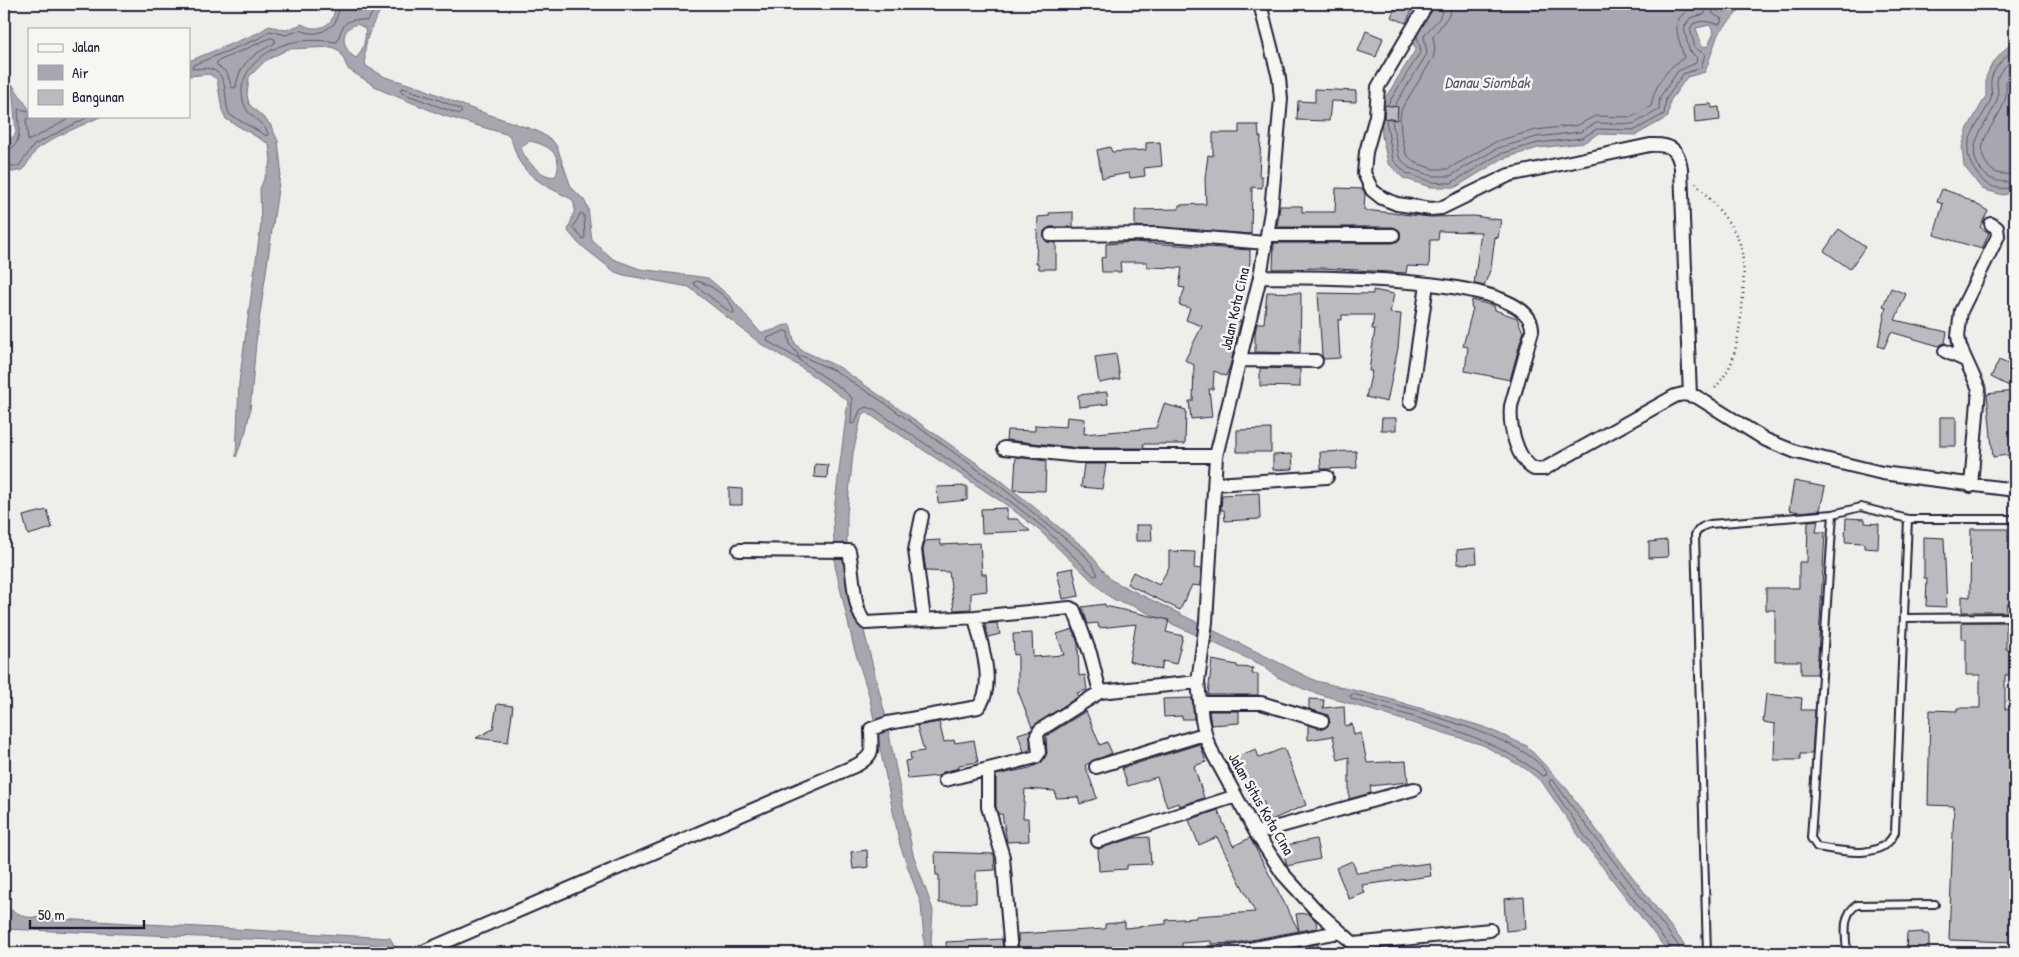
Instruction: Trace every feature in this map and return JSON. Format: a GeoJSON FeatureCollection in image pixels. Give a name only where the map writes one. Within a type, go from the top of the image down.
{"type":"FeatureCollection","features":[{"type":"Feature","properties":{"kind":"street","name":"Jalan Kota Cina"},"geometry":{"type":"LineString","coordinates":[[1203,642],[1216,484],[1216,456],[1260,277],[1267,239],[1281,99],[1279,78],[1260,4]]}},
{"type":"Feature","properties":{"kind":"street"},"geometry":{"type":"LineString","coordinates":[[1427,4],[1378,87],[1375,121],[1366,152],[1364,173],[1372,190],[1382,198],[1397,204],[1431,209],[1441,208],[1509,175],[1650,145],[1662,144],[1674,148],[1678,153],[1681,168],[1690,395]]}},
{"type":"Feature","properties":{"kind":"street"},"geometry":{"type":"LineString","coordinates":[[1971,486],[1979,389],[1965,360],[1958,336],[1960,310],[1998,236],[1997,228],[1992,224]]}},
{"type":"Feature","properties":{"kind":"street"},"geometry":{"type":"LineString","coordinates":[[1051,235],[1156,234],[1267,239],[1393,236]]}},
{"type":"Feature","properties":{"kind":"street"},"geometry":{"type":"LineString","coordinates":[[1260,277],[1374,279],[1427,284],[1474,290],[1494,296],[1521,308],[1531,318],[1532,331],[1510,419],[1524,460],[1534,470],[1544,469],[1675,396],[1690,395],[1705,402],[1766,440],[1796,452],[1882,474],[2015,490]]}},
{"type":"Feature","properties":{"kind":"street"},"geometry":{"type":"LineString","coordinates":[[1410,402],[1427,284]]}},
{"type":"Feature","properties":{"kind":"street"},"geometry":{"type":"LineString","coordinates":[[1945,351],[1965,360]]}},
{"type":"Feature","properties":{"kind":"street"},"geometry":{"type":"LineString","coordinates":[[1240,360],[1316,361]]}},
{"type":"Feature","properties":{"kind":"street"},"geometry":{"type":"LineString","coordinates":[[1004,448],[1079,456],[1216,456]]}},
{"type":"Feature","properties":{"kind":"street"},"geometry":{"type":"LineString","coordinates":[[1216,484],[1327,477]]}},
{"type":"Feature","properties":{"kind":"street"},"geometry":{"type":"LineString","coordinates":[[922,516],[915,550],[924,619]]}},
{"type":"Feature","properties":{"kind":"street"},"geometry":{"type":"LineString","coordinates":[[738,550],[849,551],[858,606],[864,622],[974,617],[1070,608],[1074,610],[1090,653],[1100,692]]}},
{"type":"Feature","properties":{"kind":"street"},"geometry":{"type":"LineString","coordinates":[[420,953],[857,764],[870,757],[872,752],[872,730],[888,723],[980,705],[986,694],[987,681],[974,617]]}},
{"type":"Feature","properties":{"kind":"street","name":"Jalan Situs Kota Cina"},"geometry":{"type":"LineString","coordinates":[[1203,642],[1198,682],[1204,734],[1256,833],[1283,874],[1356,949]]}},
{"type":"Feature","properties":{"kind":"street"},"geometry":{"type":"LineString","coordinates":[[945,780],[1036,757],[1039,753],[1037,735],[1040,730],[1100,692],[1198,682]]}},
{"type":"Feature","properties":{"kind":"street"},"geometry":{"type":"LineString","coordinates":[[1200,703],[1261,702],[1322,721]]}},
{"type":"Feature","properties":{"kind":"street"},"geometry":{"type":"LineString","coordinates":[[1096,767],[1204,734]]}},
{"type":"Feature","properties":{"kind":"street"},"geometry":{"type":"LineString","coordinates":[[988,770],[988,807],[1003,857],[1011,953]]}},
{"type":"Feature","properties":{"kind":"street"},"geometry":{"type":"LineString","coordinates":[[1256,833],[1414,789]]}},
{"type":"Feature","properties":{"kind":"street"},"geometry":{"type":"LineString","coordinates":[[1098,841],[1236,796]]}},
{"type":"Feature","properties":{"kind":"street"},"geometry":{"type":"LineString","coordinates":[[1356,949],[1490,930]]}},
{"type":"Feature","properties":{"kind":"street"},"geometry":{"type":"LineString","coordinates":[[1211,953],[1232,952],[1339,932]]}},
{"type":"Feature","properties":{"kind":"lane"},"geometry":{"type":"LineString","coordinates":[[1707,953],[1695,535],[1700,528],[1710,524],[1833,514],[1862,508],[1908,520],[2015,519]]}},
{"type":"Feature","properties":{"kind":"lane"},"geometry":{"type":"LineString","coordinates":[[1833,514],[1824,610],[1811,838],[1816,847],[1847,851],[1875,850],[1889,842],[1895,832],[1908,520]]}},
{"type":"Feature","properties":{"kind":"lane"},"geometry":{"type":"LineString","coordinates":[[1905,618],[2015,616]]}},
{"type":"Feature","properties":{"kind":"lane"},"geometry":{"type":"LineString","coordinates":[[1846,953],[1846,920],[1852,907],[1857,905],[1935,904]]}},
{"type":"Feature","properties":{"kind":"path"},"geometry":{"type":"LineString","coordinates":[[1681,168],[1724,216],[1738,240],[1743,254],[1742,302],[1733,358],[1728,371],[1705,402]]}},
{"type":"Feature","properties":{"kind":"water"},"geometry":{"type":"Polygon","coordinates":[[[337,4],[385,4],[369,33],[365,49],[366,66],[385,77],[422,88],[467,107],[537,131],[552,140],[557,147],[571,187],[584,200],[588,208],[592,240],[613,259],[640,269],[708,278],[730,297],[760,332],[790,325],[795,343],[801,350],[839,367],[998,478],[1086,549],[1111,580],[1316,681],[1386,698],[1484,727],[1527,746],[1567,789],[1684,944],[1684,953],[1669,953],[1583,842],[1542,782],[1526,769],[1483,745],[1306,690],[1277,677],[1262,665],[1133,606],[1115,600],[1107,595],[1040,531],[1008,506],[866,412],[862,414],[853,453],[847,514],[847,564],[885,714],[913,854],[933,910],[931,942],[933,953],[925,953],[921,904],[900,845],[869,695],[854,648],[835,566],[833,518],[848,401],[799,366],[761,344],[689,287],[615,272],[578,243],[568,231],[575,209],[573,200],[531,176],[519,161],[509,135],[442,115],[381,90],[348,69],[340,51],[332,47],[288,49],[265,61],[249,77],[247,95],[249,104],[270,124],[278,141],[281,168],[256,342],[250,411],[246,431],[236,457],[239,383],[261,224],[260,189],[271,161],[269,144],[226,119],[222,110],[217,79],[209,74],[190,76],[190,61],[258,33],[269,26],[286,30],[302,24],[314,28],[322,27],[332,19],[337,4]],[[357,24],[347,30],[345,35],[345,45],[356,58],[364,44],[365,28],[357,24]],[[530,141],[521,146],[522,151],[529,162],[539,171],[545,175],[556,176],[558,162],[556,157],[549,148],[530,141]]]}},
{"type":"Feature","properties":{"kind":"water","name":"Danau Siombak"},"geometry":{"type":"Polygon","coordinates":[[[1435,4],[1716,4],[1717,11],[1722,13],[1736,4],[1745,4],[1718,34],[1705,72],[1687,77],[1670,101],[1668,117],[1636,135],[1598,134],[1583,143],[1538,148],[1502,159],[1456,187],[1430,187],[1403,178],[1388,163],[1382,136],[1381,114],[1384,100],[1416,49],[1410,37],[1435,4]],[[1710,25],[1696,28],[1702,47],[1708,46],[1714,33],[1710,25]]]}},
{"type":"Feature","properties":{"kind":"water"},"geometry":{"type":"Polygon","coordinates":[[[2015,38],[2015,192],[2003,195],[1982,189],[1964,166],[1962,147],[1968,128],[1986,96],[1986,77],[1992,64],[2015,38]]]}},
{"type":"Feature","properties":{"kind":"water"},"geometry":{"type":"Polygon","coordinates":[[[12,84],[28,108],[28,118],[98,118],[56,137],[36,150],[23,170],[13,172],[4,170],[4,147],[16,133],[12,84]]]}},
{"type":"Feature","properties":{"kind":"water"},"geometry":{"type":"Polygon","coordinates":[[[4,907],[26,917],[390,938],[398,953],[381,953],[381,946],[370,944],[4,929],[4,907]]]}},
{"type":"Feature","properties":{"kind":"building"},"geometry":{"type":"Polygon","coordinates":[[[1397,4],[1415,4],[1406,23],[1391,17],[1397,4]]]}},
{"type":"Feature","properties":{"kind":"building"},"geometry":{"type":"Polygon","coordinates":[[[1366,31],[1383,38],[1376,57],[1358,51],[1366,31]]]}},
{"type":"Feature","properties":{"kind":"building"},"geometry":{"type":"Polygon","coordinates":[[[1315,89],[1356,91],[1356,102],[1331,101],[1329,121],[1297,120],[1298,101],[1315,102],[1315,89]]]}},
{"type":"Feature","properties":{"kind":"building"},"geometry":{"type":"Polygon","coordinates":[[[1711,104],[1712,108],[1719,107],[1720,120],[1695,123],[1694,105],[1711,104]]]}},
{"type":"Feature","properties":{"kind":"building"},"geometry":{"type":"Polygon","coordinates":[[[1385,105],[1398,107],[1397,120],[1384,118],[1385,105]]]}},
{"type":"Feature","properties":{"kind":"building"},"geometry":{"type":"Polygon","coordinates":[[[1239,125],[1258,125],[1259,137],[1261,137],[1259,176],[1262,176],[1262,188],[1252,187],[1251,234],[1135,226],[1135,210],[1179,209],[1179,205],[1206,204],[1205,178],[1208,155],[1213,156],[1213,133],[1239,133],[1239,125]]]}},
{"type":"Feature","properties":{"kind":"building"},"geometry":{"type":"Polygon","coordinates":[[[1160,142],[1162,166],[1144,168],[1145,176],[1130,178],[1129,173],[1102,178],[1097,150],[1110,147],[1112,152],[1146,150],[1146,143],[1160,142]]]}},
{"type":"Feature","properties":{"kind":"building"},"geometry":{"type":"Polygon","coordinates":[[[1336,188],[1363,189],[1365,194],[1364,210],[1430,217],[1474,216],[1501,220],[1498,238],[1495,237],[1491,268],[1484,286],[1474,284],[1481,232],[1439,231],[1438,240],[1430,240],[1429,267],[1407,266],[1406,273],[1322,268],[1273,269],[1274,243],[1393,243],[1400,239],[1400,231],[1393,227],[1277,227],[1280,206],[1302,206],[1302,212],[1335,212],[1336,188]]]}},
{"type":"Feature","properties":{"kind":"building"},"geometry":{"type":"Polygon","coordinates":[[[1942,189],[1962,196],[1988,211],[1980,227],[1989,233],[1982,249],[1934,235],[1943,204],[1937,202],[1942,189]]]}},
{"type":"Feature","properties":{"kind":"building"},"geometry":{"type":"Polygon","coordinates":[[[1073,212],[1073,227],[1050,227],[1044,231],[1044,239],[1047,242],[1056,243],[1056,269],[1039,269],[1038,263],[1036,263],[1038,217],[1049,216],[1049,213],[1073,212]]]}},
{"type":"Feature","properties":{"kind":"building"},"geometry":{"type":"Polygon","coordinates":[[[1839,229],[1865,247],[1850,269],[1824,251],[1839,229]]]}},
{"type":"Feature","properties":{"kind":"building"},"geometry":{"type":"Polygon","coordinates":[[[1135,242],[1250,250],[1250,262],[1237,321],[1241,321],[1230,366],[1226,376],[1214,371],[1213,389],[1209,389],[1212,417],[1191,419],[1189,401],[1193,401],[1194,365],[1185,360],[1202,326],[1186,320],[1190,308],[1179,305],[1185,288],[1179,287],[1182,268],[1147,267],[1147,262],[1120,262],[1121,272],[1102,272],[1101,258],[1106,257],[1106,244],[1135,242]]]}},
{"type":"Feature","properties":{"kind":"building"},"geometry":{"type":"Polygon","coordinates":[[[1891,288],[1906,294],[1895,320],[1947,332],[1945,343],[1939,346],[1891,332],[1884,348],[1878,346],[1886,307],[1883,306],[1891,288]]]}},
{"type":"Feature","properties":{"kind":"building"},"geometry":{"type":"Polygon","coordinates":[[[1373,290],[1394,294],[1390,313],[1401,314],[1398,348],[1387,402],[1366,397],[1372,371],[1369,371],[1375,329],[1372,329],[1374,315],[1342,315],[1342,320],[1338,320],[1340,358],[1324,359],[1322,356],[1318,293],[1373,294],[1373,290]]]}},
{"type":"Feature","properties":{"kind":"building"},"geometry":{"type":"Polygon","coordinates":[[[1267,292],[1301,293],[1300,353],[1255,352],[1257,323],[1264,323],[1267,292]]]}},
{"type":"Feature","properties":{"kind":"building"},"geometry":{"type":"Polygon","coordinates":[[[1472,300],[1494,306],[1495,310],[1517,318],[1523,332],[1510,380],[1465,371],[1468,347],[1463,346],[1473,308],[1471,307],[1472,300]]]}},
{"type":"Feature","properties":{"kind":"building"},"geometry":{"type":"Polygon","coordinates":[[[1116,354],[1120,379],[1099,383],[1095,357],[1116,354]]]}},
{"type":"Feature","properties":{"kind":"building"},"geometry":{"type":"Polygon","coordinates":[[[1999,360],[2015,367],[2015,389],[1991,377],[1999,360]]]}},
{"type":"Feature","properties":{"kind":"building"},"geometry":{"type":"Polygon","coordinates":[[[1260,368],[1300,369],[1300,387],[1260,386],[1260,368]]]}},
{"type":"Feature","properties":{"kind":"building"},"geometry":{"type":"Polygon","coordinates":[[[2015,391],[2015,454],[1993,457],[1987,394],[2015,391]]]}},
{"type":"Feature","properties":{"kind":"building"},"geometry":{"type":"Polygon","coordinates":[[[1107,392],[1108,404],[1079,407],[1078,395],[1107,392]]]}},
{"type":"Feature","properties":{"kind":"building"},"geometry":{"type":"Polygon","coordinates":[[[1164,404],[1186,410],[1185,444],[1143,444],[1144,448],[1079,448],[1006,440],[1007,430],[1035,431],[1035,425],[1066,427],[1067,417],[1085,419],[1084,434],[1156,428],[1164,404]]]}},
{"type":"Feature","properties":{"kind":"building"},"geometry":{"type":"Polygon","coordinates":[[[1940,417],[1956,417],[1956,446],[1940,446],[1940,417]]]}},
{"type":"Feature","properties":{"kind":"building"},"geometry":{"type":"Polygon","coordinates":[[[1382,418],[1396,418],[1396,430],[1381,430],[1382,418]]]}},
{"type":"Feature","properties":{"kind":"building"},"geometry":{"type":"Polygon","coordinates":[[[1271,429],[1271,452],[1237,452],[1237,430],[1271,429]]]}},
{"type":"Feature","properties":{"kind":"building"},"geometry":{"type":"Polygon","coordinates":[[[1356,451],[1357,468],[1321,469],[1320,452],[1356,451]]]}},
{"type":"Feature","properties":{"kind":"building"},"geometry":{"type":"Polygon","coordinates":[[[1292,454],[1293,469],[1273,470],[1273,455],[1292,454]]]}},
{"type":"Feature","properties":{"kind":"building"},"geometry":{"type":"Polygon","coordinates":[[[1016,457],[1046,461],[1045,491],[1014,490],[1016,457]]]}},
{"type":"Feature","properties":{"kind":"building"},"geometry":{"type":"Polygon","coordinates":[[[815,464],[828,465],[827,478],[814,477],[815,464]]]}},
{"type":"Feature","properties":{"kind":"building"},"geometry":{"type":"Polygon","coordinates":[[[1084,464],[1106,464],[1102,489],[1081,487],[1084,464]]]}},
{"type":"Feature","properties":{"kind":"building"},"geometry":{"type":"Polygon","coordinates":[[[1794,481],[1825,487],[1820,510],[1799,512],[1789,510],[1794,481]]]}},
{"type":"Feature","properties":{"kind":"building"},"geometry":{"type":"Polygon","coordinates":[[[967,486],[967,500],[938,503],[937,487],[967,486]]]}},
{"type":"Feature","properties":{"kind":"building"},"geometry":{"type":"Polygon","coordinates":[[[729,488],[742,489],[742,505],[729,505],[729,488]]]}},
{"type":"Feature","properties":{"kind":"building"},"geometry":{"type":"Polygon","coordinates":[[[1259,493],[1260,519],[1225,521],[1224,510],[1221,510],[1222,495],[1259,493]]]}},
{"type":"Feature","properties":{"kind":"building"},"geometry":{"type":"Polygon","coordinates":[[[1007,508],[1007,519],[1017,519],[1030,531],[982,533],[981,509],[1007,508]]]}},
{"type":"Feature","properties":{"kind":"building"},"geometry":{"type":"Polygon","coordinates":[[[47,510],[52,528],[28,535],[23,516],[47,510]]]}},
{"type":"Feature","properties":{"kind":"building"},"geometry":{"type":"Polygon","coordinates":[[[1846,518],[1865,519],[1865,523],[1879,524],[1878,549],[1864,548],[1864,543],[1845,542],[1846,518]]]}},
{"type":"Feature","properties":{"kind":"building"},"geometry":{"type":"Polygon","coordinates":[[[1818,520],[1816,532],[1825,532],[1817,674],[1801,674],[1801,661],[1775,661],[1775,610],[1766,610],[1766,588],[1799,588],[1799,562],[1807,562],[1808,521],[1818,520]]]}},
{"type":"Feature","properties":{"kind":"building"},"geometry":{"type":"Polygon","coordinates":[[[1136,525],[1151,525],[1152,541],[1136,541],[1136,525]]]}},
{"type":"Feature","properties":{"kind":"building"},"geometry":{"type":"Polygon","coordinates":[[[1971,529],[2008,529],[2008,542],[2015,542],[2015,604],[2007,604],[2006,612],[1962,612],[1962,596],[1970,597],[1971,529]]]}},
{"type":"Feature","properties":{"kind":"building"},"geometry":{"type":"Polygon","coordinates":[[[1924,537],[1944,538],[1947,607],[1926,606],[1927,578],[1924,578],[1924,537]]]}},
{"type":"Feature","properties":{"kind":"building"},"geometry":{"type":"Polygon","coordinates":[[[940,540],[941,545],[980,543],[982,574],[986,574],[987,591],[971,593],[971,609],[954,610],[949,572],[926,571],[923,550],[925,541],[940,540]]]}},
{"type":"Feature","properties":{"kind":"building"},"geometry":{"type":"Polygon","coordinates":[[[1667,540],[1668,557],[1649,558],[1649,542],[1667,540]]]}},
{"type":"Feature","properties":{"kind":"building"},"geometry":{"type":"Polygon","coordinates":[[[1476,548],[1477,563],[1458,564],[1457,550],[1476,548]]]}},
{"type":"Feature","properties":{"kind":"building"},"geometry":{"type":"Polygon","coordinates":[[[1169,551],[1195,552],[1194,568],[1201,569],[1200,586],[1192,585],[1180,610],[1127,584],[1133,572],[1159,585],[1169,567],[1169,551]]]}},
{"type":"Feature","properties":{"kind":"building"},"geometry":{"type":"Polygon","coordinates":[[[1073,568],[1079,596],[1063,599],[1057,571],[1073,568]]]}},
{"type":"Feature","properties":{"kind":"building"},"geometry":{"type":"Polygon","coordinates":[[[1105,604],[1105,606],[1169,620],[1166,632],[1183,636],[1176,664],[1163,661],[1161,670],[1129,661],[1136,624],[1099,628],[1098,623],[1088,624],[1082,607],[1105,604]]]}},
{"type":"Feature","properties":{"kind":"building"},"geometry":{"type":"Polygon","coordinates":[[[1962,622],[2006,622],[2006,649],[2011,649],[2010,675],[2005,675],[2005,709],[2015,710],[2015,942],[1949,940],[1954,806],[1928,805],[1930,710],[1957,711],[1957,708],[1980,708],[1980,675],[1966,675],[1966,639],[1962,639],[1962,622]]]}},
{"type":"Feature","properties":{"kind":"building"},"geometry":{"type":"Polygon","coordinates":[[[997,623],[1000,634],[988,637],[985,624],[997,623]]]}},
{"type":"Feature","properties":{"kind":"building"},"geometry":{"type":"Polygon","coordinates":[[[1073,629],[1078,644],[1079,676],[1085,675],[1087,690],[1077,693],[1079,696],[1032,727],[1018,691],[1018,654],[1014,655],[1013,634],[1032,633],[1033,657],[1064,655],[1057,634],[1073,629]]]}},
{"type":"Feature","properties":{"kind":"building"},"geometry":{"type":"Polygon","coordinates":[[[1212,660],[1237,665],[1237,667],[1253,668],[1252,674],[1258,674],[1258,695],[1208,695],[1212,660]]]}},
{"type":"Feature","properties":{"kind":"building"},"geometry":{"type":"Polygon","coordinates":[[[1766,694],[1802,698],[1801,710],[1815,710],[1812,754],[1800,754],[1800,760],[1774,760],[1775,724],[1763,722],[1766,694]]]}},
{"type":"Feature","properties":{"kind":"building"},"geometry":{"type":"Polygon","coordinates":[[[1192,698],[1194,719],[1182,719],[1182,716],[1164,717],[1163,699],[1192,698]]]}},
{"type":"Feature","properties":{"kind":"building"},"geometry":{"type":"Polygon","coordinates":[[[1309,699],[1324,700],[1323,708],[1344,706],[1345,726],[1352,724],[1354,735],[1361,733],[1367,763],[1406,761],[1408,782],[1370,786],[1371,793],[1349,799],[1349,757],[1338,760],[1333,736],[1308,740],[1308,725],[1323,729],[1330,723],[1328,715],[1309,709],[1309,699]]]}},
{"type":"Feature","properties":{"kind":"building"},"geometry":{"type":"Polygon","coordinates":[[[497,704],[513,706],[508,742],[476,738],[493,729],[497,704]]]}},
{"type":"Feature","properties":{"kind":"building"},"geometry":{"type":"Polygon","coordinates":[[[1086,711],[1100,745],[1107,742],[1112,753],[1085,765],[1097,798],[1080,804],[1078,797],[1056,798],[1055,791],[1025,789],[1023,818],[1028,818],[1029,841],[1007,842],[1002,814],[998,814],[996,807],[996,775],[1030,768],[1042,762],[1047,753],[1046,736],[1086,711]]]}},
{"type":"Feature","properties":{"kind":"building"},"geometry":{"type":"Polygon","coordinates":[[[1209,711],[1239,711],[1239,723],[1211,725],[1209,711]]]}},
{"type":"Feature","properties":{"kind":"building"},"geometry":{"type":"Polygon","coordinates":[[[939,722],[944,742],[954,740],[955,743],[974,740],[978,762],[959,765],[959,768],[943,772],[938,776],[908,779],[905,761],[911,760],[910,753],[924,751],[917,726],[939,722]]]}},
{"type":"Feature","properties":{"kind":"building"},"geometry":{"type":"Polygon","coordinates":[[[1031,730],[1030,750],[1024,752],[1018,734],[1031,730]]]}},
{"type":"Feature","properties":{"kind":"building"},"geometry":{"type":"Polygon","coordinates":[[[1200,744],[1206,762],[1194,766],[1204,798],[1179,806],[1178,803],[1167,807],[1157,777],[1128,786],[1122,768],[1200,744]]]}},
{"type":"Feature","properties":{"kind":"building"},"geometry":{"type":"Polygon","coordinates":[[[1284,748],[1306,805],[1271,820],[1263,801],[1253,805],[1240,772],[1233,774],[1226,761],[1256,749],[1259,758],[1284,748]]]}},
{"type":"Feature","properties":{"kind":"building"},"geometry":{"type":"Polygon","coordinates":[[[1218,810],[1233,846],[1250,838],[1299,931],[1235,943],[1211,944],[1211,941],[1182,943],[1182,949],[1142,953],[1129,953],[1129,951],[1019,953],[1018,934],[1105,929],[1105,924],[1125,922],[1125,928],[1166,924],[1166,920],[1196,918],[1196,916],[1255,912],[1217,837],[1199,845],[1189,820],[1218,810]]]}},
{"type":"Feature","properties":{"kind":"building"},"geometry":{"type":"Polygon","coordinates":[[[1149,837],[1151,864],[1127,865],[1127,869],[1099,871],[1098,849],[1134,838],[1149,837]]]}},
{"type":"Feature","properties":{"kind":"building"},"geometry":{"type":"Polygon","coordinates":[[[1316,839],[1320,859],[1287,866],[1282,846],[1316,839]]]}},
{"type":"Feature","properties":{"kind":"building"},"geometry":{"type":"Polygon","coordinates":[[[867,850],[868,867],[853,869],[851,852],[867,850]]]}},
{"type":"Feature","properties":{"kind":"building"},"geometry":{"type":"Polygon","coordinates":[[[935,852],[994,854],[995,870],[976,871],[976,903],[939,903],[939,875],[936,875],[935,852]]]}},
{"type":"Feature","properties":{"kind":"building"},"geometry":{"type":"Polygon","coordinates":[[[1352,861],[1357,873],[1429,863],[1431,876],[1362,885],[1365,893],[1349,899],[1336,868],[1352,861]]]}},
{"type":"Feature","properties":{"kind":"building"},"geometry":{"type":"Polygon","coordinates":[[[1524,897],[1526,929],[1506,931],[1504,899],[1524,897]]]}},
{"type":"Feature","properties":{"kind":"building"},"geometry":{"type":"Polygon","coordinates":[[[1308,913],[1316,921],[1317,928],[1299,931],[1296,914],[1308,913]]]}},
{"type":"Feature","properties":{"kind":"building"},"geometry":{"type":"Polygon","coordinates":[[[1923,932],[1923,934],[1929,934],[1929,953],[1906,953],[1907,933],[1923,932]]]}},
{"type":"Feature","properties":{"kind":"building"},"geometry":{"type":"Polygon","coordinates":[[[1002,939],[1003,953],[947,953],[946,942],[1002,939]]]}},
{"type":"Feature","properties":{"kind":"building"},"geometry":{"type":"Polygon","coordinates":[[[1318,944],[1319,953],[1270,953],[1318,944]]]}}]}
